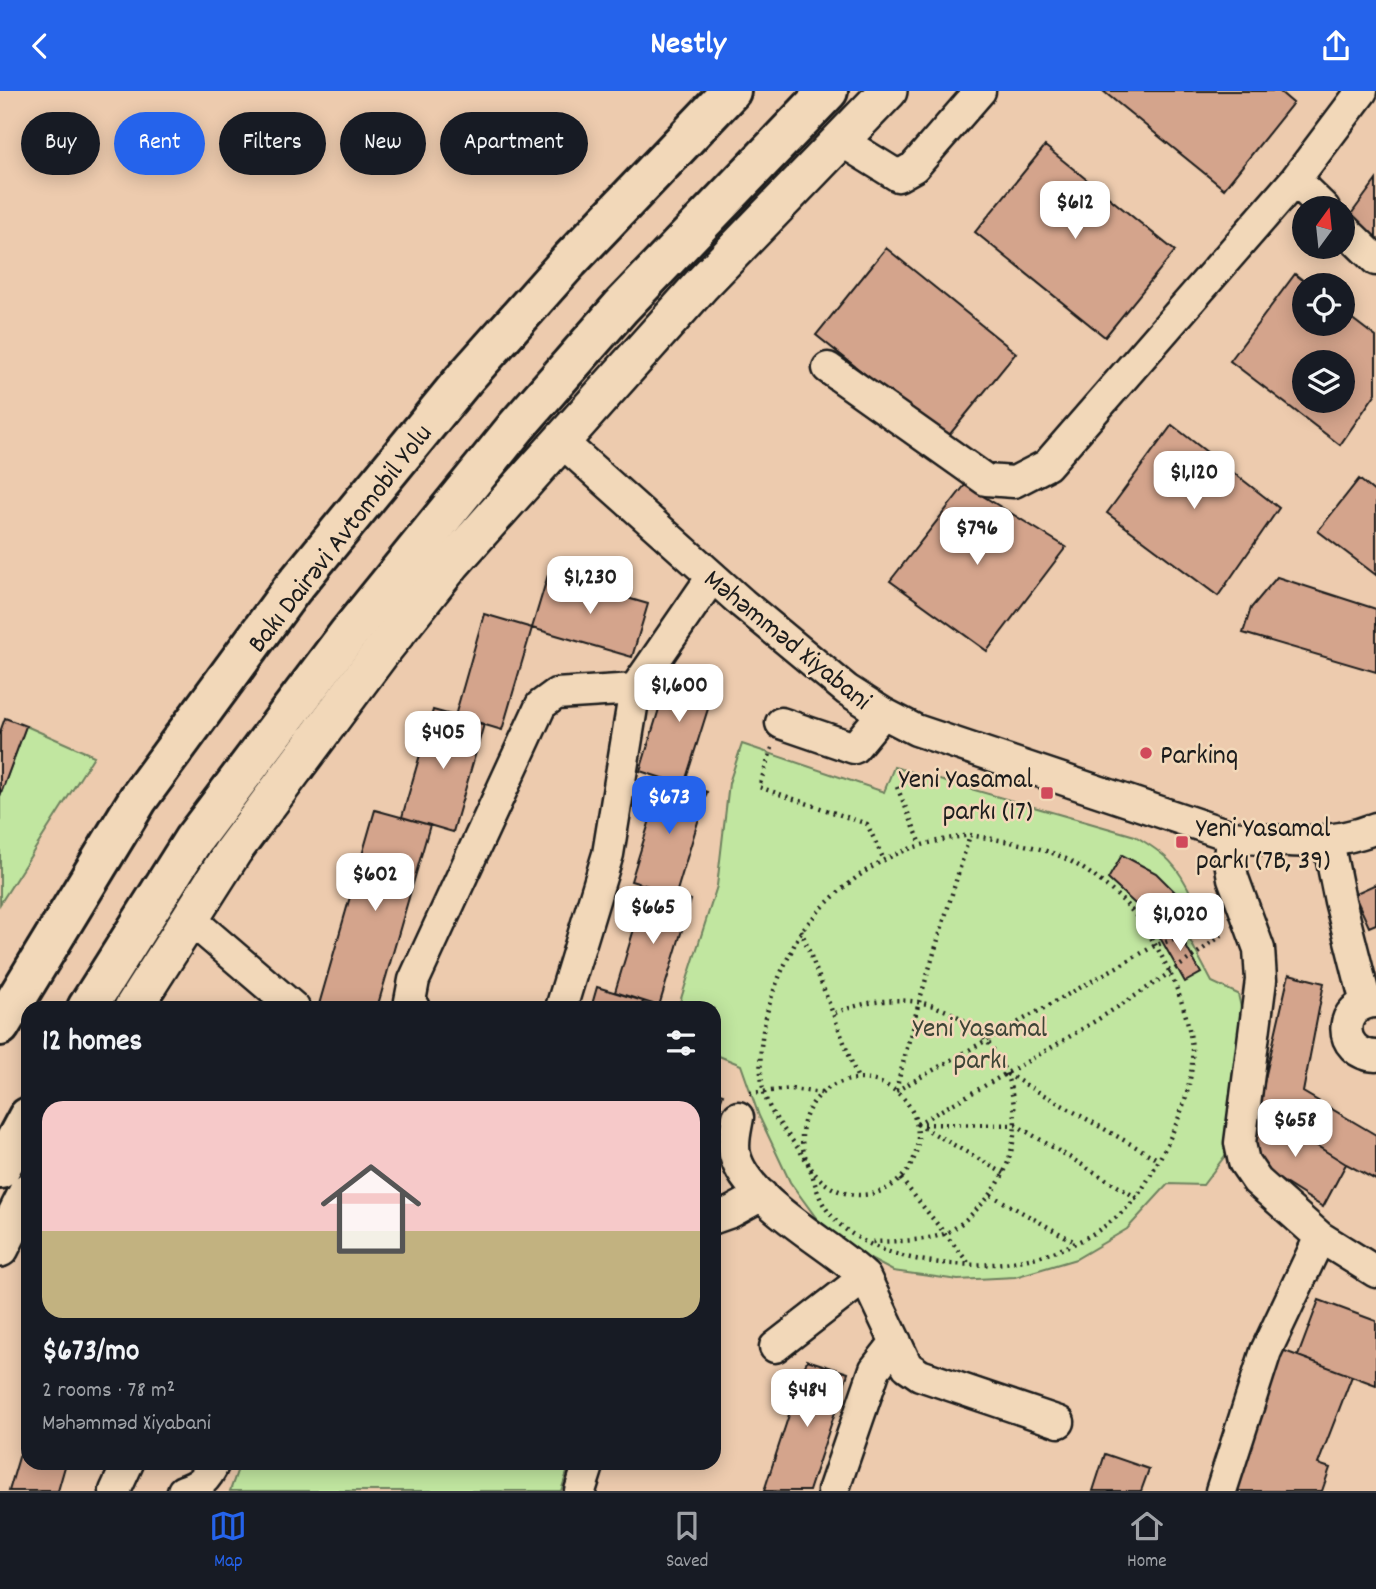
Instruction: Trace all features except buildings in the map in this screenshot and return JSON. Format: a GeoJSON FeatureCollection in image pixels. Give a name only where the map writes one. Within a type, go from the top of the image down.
{"type":"FeatureCollection","features":[{"type":"Feature","properties":{"kind":"highway","name":"Bakı Dairəvi Avtomobil Yolu"},"geometry":{"type":"LineString","coordinates":[[0,1026],[138,799],[292,589],[473,369],[569,261],[731,91]]}},
{"type":"Feature","properties":{"kind":"highway"},"geometry":{"type":"LineString","coordinates":[[91,1001],[193,840],[349,633],[516,427],[621,307],[828,91]]}},
{"type":"Feature","properties":{"kind":"highway"},"geometry":{"type":"LineString","coordinates":[[0,1169],[21,1130]]}},
{"type":"Feature","properties":{"kind":"main road"},"geometry":{"type":"LineString","coordinates":[[137,1001],[241,839],[381,652],[452,563],[701,285],[888,91]]}},
{"type":"Feature","properties":{"kind":"main road"},"geometry":{"type":"LineString","coordinates":[[0,1248],[21,1206]]}},
{"type":"Feature","properties":{"kind":"street"},"geometry":{"type":"LineString","coordinates":[[840,140],[898,176],[914,167],[980,91]]}},
{"type":"Feature","properties":{"kind":"street"},"geometry":{"type":"LineString","coordinates":[[828,368],[986,481],[1014,482],[1047,465],[1295,180],[1362,91]]}},
{"type":"Feature","properties":{"kind":"street"},"geometry":{"type":"LineString","coordinates":[[1295,180],[1312,196]]}},
{"type":"Feature","properties":{"kind":"street"},"geometry":{"type":"LineString","coordinates":[[1355,240],[1376,260]]}},
{"type":"Feature","properties":{"kind":"street","name":"Məhəmməd Xiyabani"},"geometry":{"type":"LineString","coordinates":[[562,442],[712,577],[847,689],[883,713],[916,730],[1232,836],[1283,842],[1328,841],[1376,828]]}},
{"type":"Feature","properties":{"kind":"street"},"geometry":{"type":"LineString","coordinates":[[563,1001],[608,853],[635,689],[712,577]]}},
{"type":"Feature","properties":{"kind":"street"},"geometry":{"type":"LineString","coordinates":[[410,1001],[414,979],[541,705],[556,694],[635,689]]}},
{"type":"Feature","properties":{"kind":"street"},"geometry":{"type":"LineString","coordinates":[[781,723],[854,748],[883,713]]}},
{"type":"Feature","properties":{"kind":"street"},"geometry":{"type":"LineString","coordinates":[[1232,836],[1229,856],[1233,878],[1259,949],[1261,980],[1240,1143],[1244,1162],[1257,1181],[1320,1237],[1376,1272]]}},
{"type":"Feature","properties":{"kind":"street"},"geometry":{"type":"LineString","coordinates":[[1328,841],[1340,901],[1371,1003],[1351,1013],[1347,1021],[1348,1039],[1360,1052],[1376,1056]]}},
{"type":"Feature","properties":{"kind":"street"},"geometry":{"type":"LineString","coordinates":[[189,918],[286,1001]]}},
{"type":"Feature","properties":{"kind":"street"},"geometry":{"type":"LineString","coordinates":[[738,1117],[734,1138],[735,1155],[743,1173],[792,1223],[854,1266],[864,1277],[907,1366],[919,1375],[1059,1422]]}},
{"type":"Feature","properties":{"kind":"street"},"geometry":{"type":"LineString","coordinates":[[721,1216],[762,1195]]}},
{"type":"Feature","properties":{"kind":"street"},"geometry":{"type":"LineString","coordinates":[[1221,1491],[1266,1351],[1320,1237]]}},
{"type":"Feature","properties":{"kind":"street"},"geometry":{"type":"LineString","coordinates":[[775,1347],[864,1277]]}},
{"type":"Feature","properties":{"kind":"street"},"geometry":{"type":"LineString","coordinates":[[833,1491],[875,1369],[896,1342]]}},
{"type":"Feature","properties":{"kind":"street"},"geometry":{"type":"LineString","coordinates":[[114,1491],[124,1470]]}},
{"type":"Feature","properties":{"kind":"street"},"geometry":{"type":"LineString","coordinates":[[183,1491],[197,1486],[211,1470]]}},
{"type":"Feature","properties":{"kind":"street"},"geometry":{"type":"LineString","coordinates":[[580,1491],[587,1470]]}},
{"type":"Feature","properties":{"kind":"path"},"geometry":{"type":"LineString","coordinates":[[781,723],[759,787],[866,824],[884,860]]}},
{"type":"Feature","properties":{"kind":"path"},"geometry":{"type":"LineString","coordinates":[[897,787],[921,844]]}},
{"type":"Feature","properties":{"kind":"path"},"geometry":{"type":"LineString","coordinates":[[896,1091],[919,1002],[970,835]]}},
{"type":"Feature","properties":{"kind":"path"},"geometry":{"type":"LineString","coordinates":[[884,860],[839,891],[801,930],[779,975],[766,1015],[760,1056],[763,1090],[774,1115],[807,1160],[817,1175],[831,1187],[848,1194],[866,1195],[884,1190],[901,1179],[912,1162],[918,1143],[917,1124],[909,1105],[896,1091],[878,1082],[858,1079],[839,1083],[822,1093],[810,1107],[803,1124],[802,1142],[807,1160],[814,1186],[825,1208],[842,1226],[865,1243],[897,1254],[971,1265],[1004,1264],[1039,1257],[1102,1228],[1137,1198],[1159,1160],[1181,1112],[1192,1064],[1187,1014],[1156,945],[1123,901],[1087,873],[1057,855],[970,835],[921,844],[884,860]]}},
{"type":"Feature","properties":{"kind":"path"},"geometry":{"type":"LineString","coordinates":[[896,1091],[1156,945],[1247,917]]}},
{"type":"Feature","properties":{"kind":"path"},"geometry":{"type":"LineString","coordinates":[[917,1124],[1170,975],[1247,917]]}},
{"type":"Feature","properties":{"kind":"path"},"geometry":{"type":"LineString","coordinates":[[801,930],[858,1079]]}},
{"type":"Feature","properties":{"kind":"path"},"geometry":{"type":"LineString","coordinates":[[835,1013],[862,1003],[890,999],[919,1002],[954,1014],[988,1041],[1006,1074],[1014,1098],[1016,1125],[1013,1148],[1004,1174],[991,1195],[969,1217],[945,1233],[907,1241],[865,1243]]}},
{"type":"Feature","properties":{"kind":"path"},"geometry":{"type":"LineString","coordinates":[[1006,1074],[1159,1160]]}},
{"type":"Feature","properties":{"kind":"path"},"geometry":{"type":"LineString","coordinates":[[738,1117],[745,1094],[792,1089],[822,1093]]}},
{"type":"Feature","properties":{"kind":"path"},"geometry":{"type":"LineString","coordinates":[[917,1124],[1016,1125],[1137,1198]]}},
{"type":"Feature","properties":{"kind":"path"},"geometry":{"type":"LineString","coordinates":[[917,1124],[1004,1174]]}},
{"type":"Feature","properties":{"kind":"path"},"geometry":{"type":"LineString","coordinates":[[901,1179],[971,1265]]}},
{"type":"Feature","properties":{"kind":"path"},"geometry":{"type":"LineString","coordinates":[[991,1195],[1076,1242]]}},
{"type":"Feature","properties":{"kind":"green space"},"geometry":{"type":"Polygon","coordinates":[[[26,726],[94,756],[0,904],[0,796],[26,726]]]}},
{"type":"Feature","properties":{"kind":"green space","name":"Yeni Yasamal parkı"},"geometry":{"type":"Polygon","coordinates":[[[742,744],[884,792],[894,767],[1135,836],[1170,861],[1193,898],[1176,914],[1212,982],[1238,994],[1245,1025],[1238,1093],[1227,1153],[1203,1185],[1168,1184],[1127,1229],[1076,1259],[1015,1277],[958,1280],[893,1271],[851,1249],[817,1219],[790,1182],[759,1116],[741,1065],[721,1057],[721,1001],[680,1001],[717,886],[729,783],[742,744]]]}},
{"type":"Feature","properties":{"kind":"green space"},"geometry":{"type":"Polygon","coordinates":[[[238,1470],[568,1470],[561,1491],[230,1491],[238,1470]]]}},
{"type":"Feature","properties":{"kind":"place","name":"Parkinq"},"geometry":{"type":"Point","coordinates":[1146,753]}},
{"type":"Feature","properties":{"kind":"place","name":"Yeni Yasamal parkı (17)"},"geometry":{"type":"Point","coordinates":[1047,793]}},
{"type":"Feature","properties":{"kind":"place","name":"Yeni Yasamal parkı (7B, 39)"},"geometry":{"type":"Point","coordinates":[1182,842]}}]}
